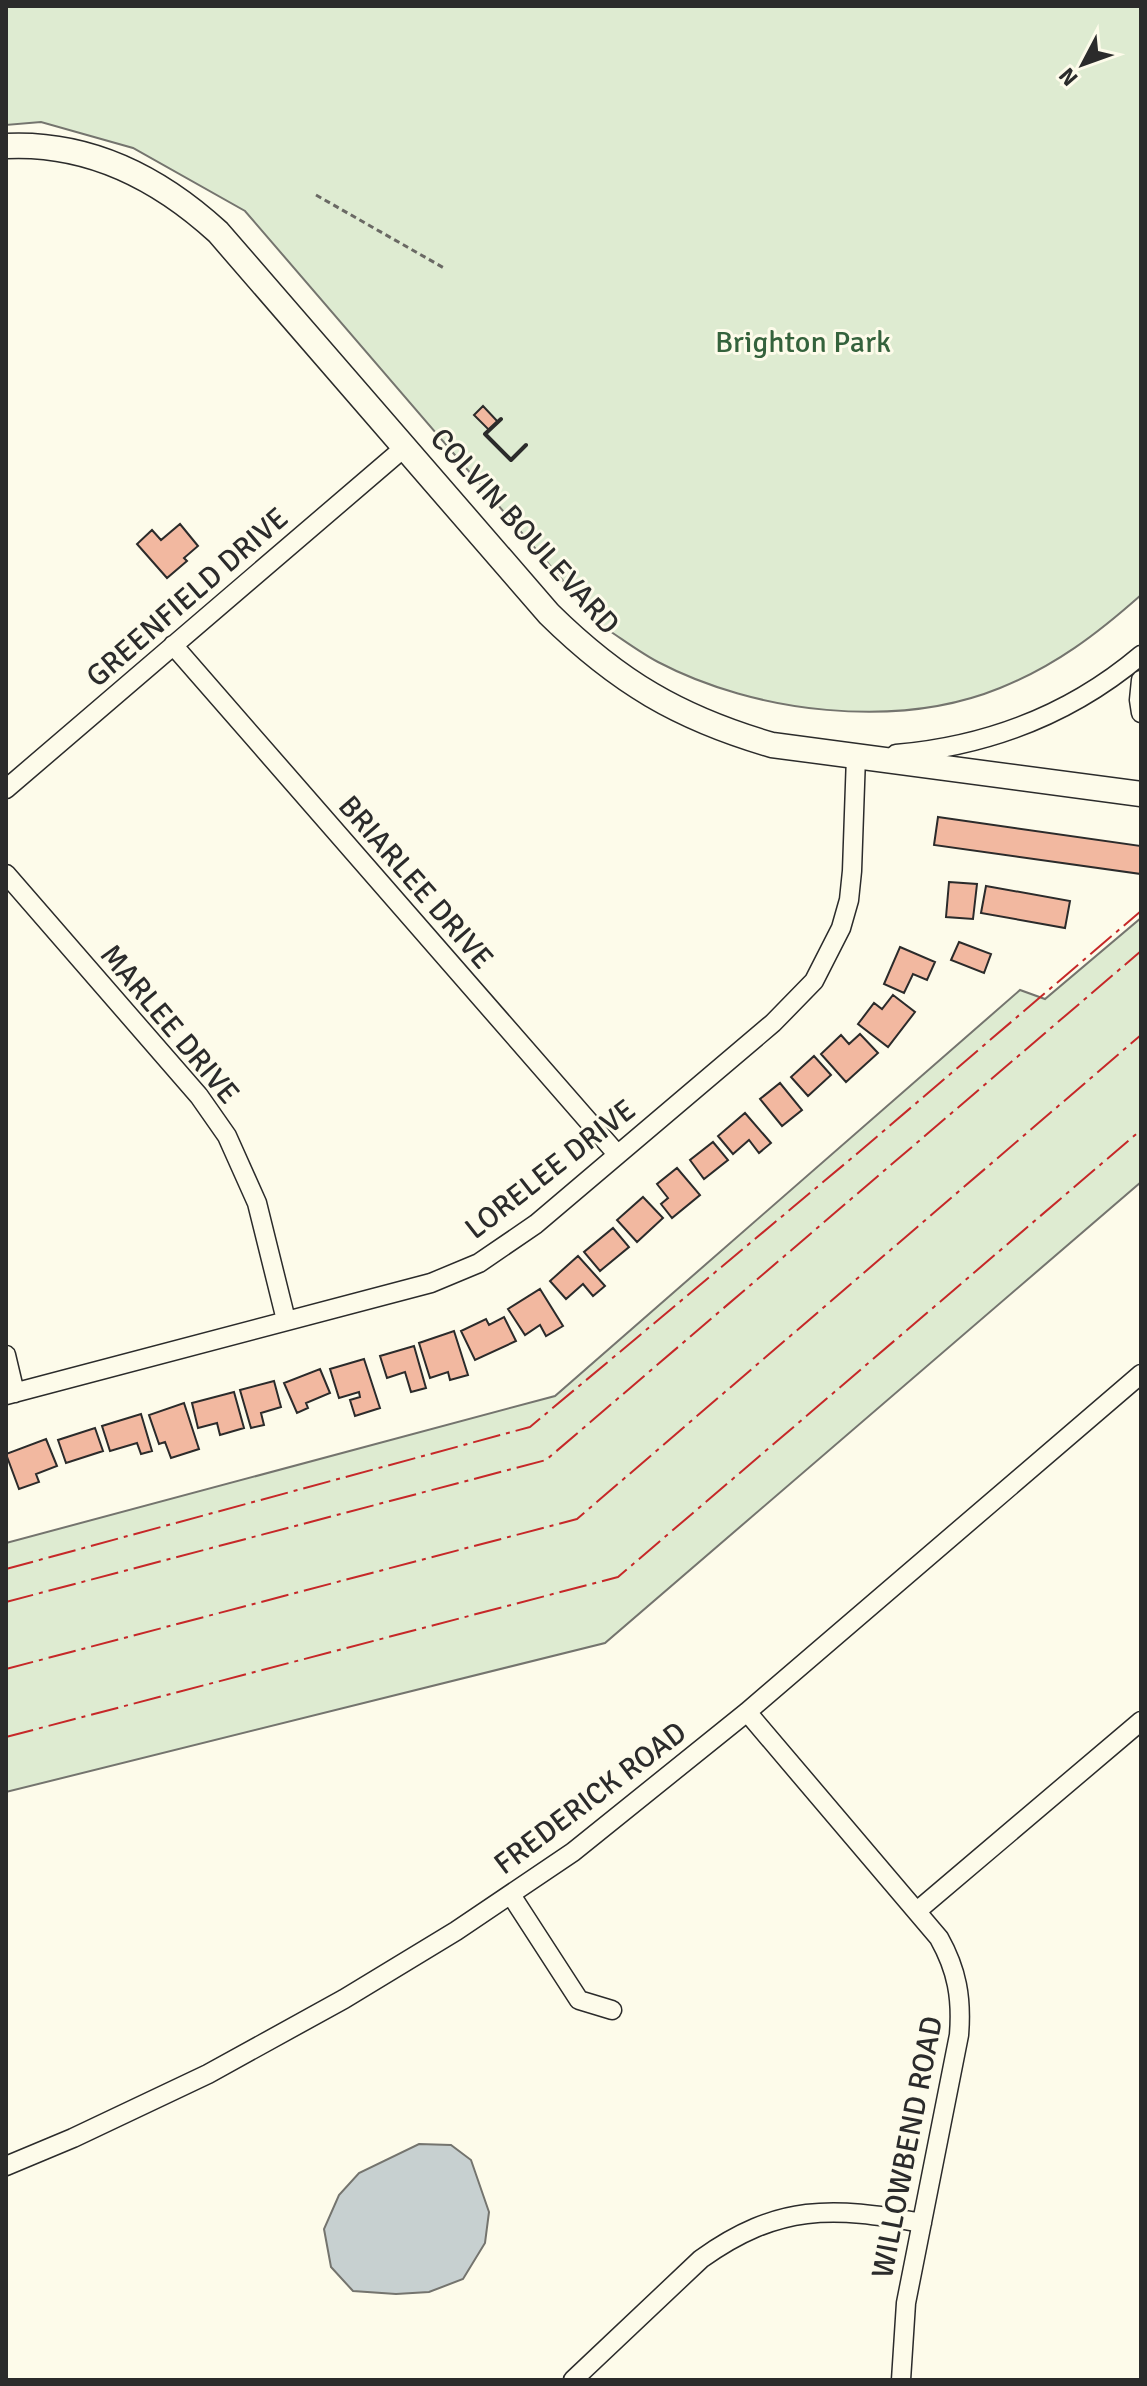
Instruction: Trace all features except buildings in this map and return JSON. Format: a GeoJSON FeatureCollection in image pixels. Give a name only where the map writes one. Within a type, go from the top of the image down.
{"type":"FeatureCollection","features":[{"type":"Feature","properties":{"kind":"street","name":"COLVIN BOULEVARD"},"geometry":{"type":"LineString","coordinates":[[6,146],[58,148],[96,157],[158,184],[190,206],[218,232],[549,614],[580,645],[651,697],[690,717],[772,745],[1141,794]]}},
{"type":"Feature","properties":{"kind":"street","name":"GREENFIELD DRIVE"},"geometry":{"type":"LineString","coordinates":[[6,789],[405,447]]}},
{"type":"Feature","properties":{"kind":"street","name":"BRIARLEE DRIVE"},"geometry":{"type":"LineString","coordinates":[[173,645],[617,1154]]}},
{"type":"Feature","properties":{"kind":"street"},"geometry":{"type":"LineString","coordinates":[[856,756],[928,752],[1013,731],[1091,693],[1141,655]]}},
{"type":"Feature","properties":{"kind":"street"},"geometry":{"type":"LineString","coordinates":[[1141,680],[1141,713]]}},
{"type":"Feature","properties":{"kind":"street","name":"LORELEE DRIVE"},"geometry":{"type":"LineString","coordinates":[[11,1394],[431,1283],[479,1263],[536,1224],[795,1003],[814,981],[829,955],[849,900],[856,756]]}},
{"type":"Feature","properties":{"kind":"street","name":"MARLEE DRIVE"},"geometry":{"type":"LineString","coordinates":[[6,874],[199,1096],[227,1136],[257,1203],[286,1320]]}},
{"type":"Feature","properties":{"kind":"street"},"geometry":{"type":"LineString","coordinates":[[6,1355],[11,1394]]}},
{"type":"Feature","properties":{"kind":"street","name":"FREDERICK ROAD"},"geometry":{"type":"LineString","coordinates":[[6,2166],[208,2074],[344,1999],[511,1895],[585,1843],[747,1712],[1141,1374]]}},
{"type":"Feature","properties":{"kind":"street","name":"WILLOWBEND ROAD"},"geometry":{"type":"LineString","coordinates":[[747,1712],[939,1938],[952,1961],[959,1987],[959,2035],[906,2303],[901,2380]]}},
{"type":"Feature","properties":{"kind":"street"},"geometry":{"type":"LineString","coordinates":[[917,1911],[1141,1721]]}},
{"type":"Feature","properties":{"kind":"street"},"geometry":{"type":"LineString","coordinates":[[511,1895],[579,2000],[612,2010]]}},
{"type":"Feature","properties":{"kind":"street"},"geometry":{"type":"LineString","coordinates":[[573,2380],[701,2259],[724,2242],[750,2229],[777,2219],[835,2211],[922,2223]]}},
{"type":"Feature","properties":{"kind":"path"},"geometry":{"type":"LineString","coordinates":[[316,195],[444,268]]}},
{"type":"Feature","properties":{"kind":"green space","name":"Brighton Park"},"geometry":{"type":"Polygon","coordinates":[[[6,6],[1141,6],[1141,595],[1092,636],[1039,670],[1000,688],[960,701],[917,709],[872,712],[782,704],[696,679],[658,662],[602,626],[245,211],[133,148],[41,122],[6,125],[6,6]]]}},
{"type":"Feature","properties":{"kind":"green space"},"geometry":{"type":"Polygon","coordinates":[[[1141,918],[1141,1182],[605,1643],[6,1792],[6,1543],[555,1396],[1020,990],[1045,999],[1141,918]]]}},
{"type":"Feature","properties":{"kind":"shaded area"},"geometry":{"type":"Polygon","coordinates":[[[419,2144],[451,2145],[471,2160],[489,2212],[485,2243],[463,2279],[429,2292],[396,2294],[353,2291],[331,2267],[324,2229],[339,2195],[359,2173],[419,2144]]]}},
{"type":"Feature","properties":{"kind":"wall"},"geometry":{"type":"LineString","coordinates":[[501,419],[485,434],[511,460],[526,445]]}},
{"type":"Feature","properties":{"kind":"power"},"geometry":{"type":"LineString","coordinates":[[6,1569],[530,1427],[1141,911]]}},
{"type":"Feature","properties":{"kind":"power"},"geometry":{"type":"LineString","coordinates":[[6,1602],[546,1460],[1141,951]]}},
{"type":"Feature","properties":{"kind":"power"},"geometry":{"type":"LineString","coordinates":[[6,1669],[577,1519],[1141,1035]]}},
{"type":"Feature","properties":{"kind":"power"},"geometry":{"type":"LineString","coordinates":[[6,1737],[618,1577],[1141,1130]]}}]}
